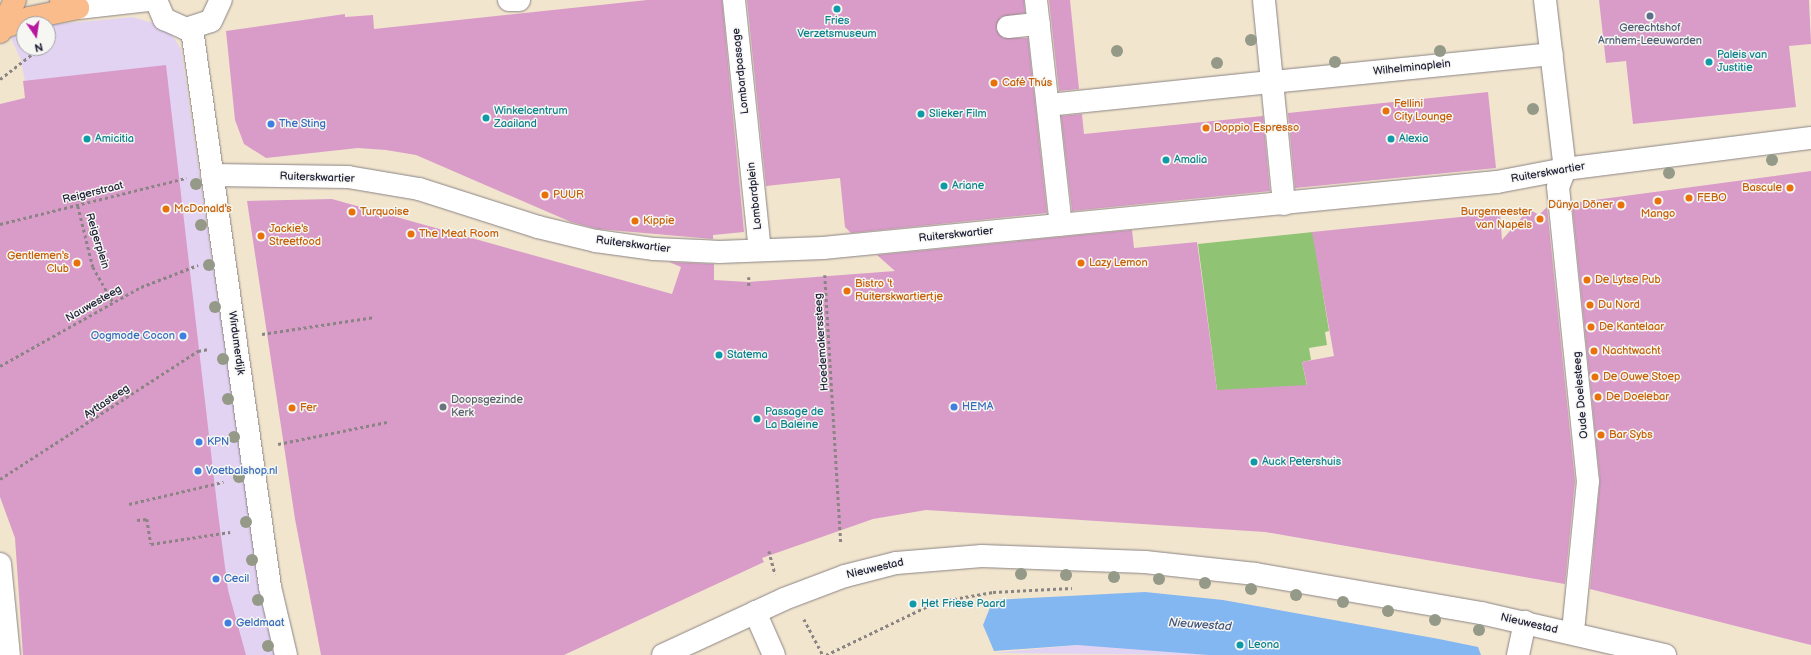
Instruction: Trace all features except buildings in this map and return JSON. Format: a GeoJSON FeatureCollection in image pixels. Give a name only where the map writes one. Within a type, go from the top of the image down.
{"type":"FeatureCollection","features":[{"type":"Feature","properties":{"kind":"main road"},"geometry":{"type":"LineString","coordinates":[[1,30],[14,0]]}},
{"type":"Feature","properties":{"kind":"main road"},"geometry":{"type":"LineString","coordinates":[[1,30],[29,18],[69,4]]}},
{"type":"Feature","properties":{"kind":"street"},"geometry":{"type":"LineString","coordinates":[[69,4],[148,0]]}},
{"type":"Feature","properties":{"kind":"street"},"geometry":{"type":"LineString","coordinates":[[156,0],[158,11],[168,22],[192,29],[211,21],[221,0]]}},
{"type":"Feature","properties":{"kind":"street"},"geometry":{"type":"LineString","coordinates":[[509,0],[519,0]]}},
{"type":"Feature","properties":{"kind":"street","name":"Lombardpassage"},"geometry":{"type":"LineString","coordinates":[[734,0],[749,142]]}},
{"type":"Feature","properties":{"kind":"street"},"geometry":{"type":"LineString","coordinates":[[1036,0],[1061,225]]}},
{"type":"Feature","properties":{"kind":"street"},"geometry":{"type":"LineString","coordinates":[[1264,0],[1284,204]]}},
{"type":"Feature","properties":{"kind":"street"},"geometry":{"type":"LineString","coordinates":[[1546,0],[1565,169]]}},
{"type":"Feature","properties":{"kind":"street"},"geometry":{"type":"LineString","coordinates":[[1008,27],[1039,24]]}},
{"type":"Feature","properties":{"kind":"street","name":"Wirdumerdijk"},"geometry":{"type":"LineString","coordinates":[[192,29],[270,587],[286,655]]}},
{"type":"Feature","properties":{"kind":"street","name":"Wilhelminaplein"},"geometry":{"type":"LineString","coordinates":[[1048,105],[1552,54]]}},
{"type":"Feature","properties":{"kind":"street","name":"Ruiterskwartier"},"geometry":{"type":"LineString","coordinates":[[212,175],[348,177],[419,189],[538,227],[596,241],[654,249],[760,250],[823,248],[1497,182],[1565,169],[1811,138]]}},
{"type":"Feature","properties":{"kind":"street","name":"Lombardplein"},"geometry":{"type":"LineString","coordinates":[[749,142],[760,250]]}},
{"type":"Feature","properties":{"kind":"street","name":"Oude Doelesteeg"},"geometry":{"type":"LineString","coordinates":[[1565,169],[1558,187],[1588,481],[1574,622]]}},
{"type":"Feature","properties":{"kind":"street","name":"Nieuwestad"},"geometry":{"type":"LineString","coordinates":[[663,655],[758,618],[814,586],[868,569],[926,559],[982,556],[1145,562],[1254,574],[1525,622],[1665,655]]}},
{"type":"Feature","properties":{"kind":"street"},"geometry":{"type":"LineString","coordinates":[[0,564],[9,655]]}},
{"type":"Feature","properties":{"kind":"street"},"geometry":{"type":"LineString","coordinates":[[758,618],[774,655]]}},
{"type":"Feature","properties":{"kind":"street"},"geometry":{"type":"LineString","coordinates":[[1518,655],[1525,622]]}},
{"type":"Feature","properties":{"kind":"path"},"geometry":{"type":"LineString","coordinates":[[0,79],[30,56]]}},
{"type":"Feature","properties":{"kind":"path","name":"Reigerstraat"},"geometry":{"type":"LineString","coordinates":[[0,224],[78,206],[189,177]]}},
{"type":"Feature","properties":{"kind":"path","name":"Reigerplein"},"geometry":{"type":"LineString","coordinates":[[78,206],[94,267],[113,302]]}},
{"type":"Feature","properties":{"kind":"path","name":"Hoedemakerssteeg"},"geometry":{"type":"LineString","coordinates":[[823,248],[841,545]]}},
{"type":"Feature","properties":{"kind":"path","name":"Nauwesteeg"},"geometry":{"type":"LineString","coordinates":[[0,366],[113,302],[188,266],[200,264]]}},
{"type":"Feature","properties":{"kind":"path"},"geometry":{"type":"LineString","coordinates":[[269,333],[375,318]]}},
{"type":"Feature","properties":{"kind":"path","name":"Ayttasteeg"},"geometry":{"type":"LineString","coordinates":[[0,479],[198,351],[211,348]]}},
{"type":"Feature","properties":{"kind":"path"},"geometry":{"type":"LineString","coordinates":[[284,443],[387,422]]}},
{"type":"Feature","properties":{"kind":"path"},"geometry":{"type":"LineString","coordinates":[[129,504],[223,482]]}},
{"type":"Feature","properties":{"kind":"path"},"geometry":{"type":"LineString","coordinates":[[137,520],[147,519],[151,544],[230,532]]}},
{"type":"Feature","properties":{"kind":"path"},"geometry":{"type":"LineString","coordinates":[[769,551],[778,582]]}},
{"type":"Feature","properties":{"kind":"path"},"geometry":{"type":"LineString","coordinates":[[801,617],[808,622],[825,655],[936,602],[993,592],[1074,588]]}},
{"type":"Feature","properties":{"kind":"shaded area"},"geometry":{"type":"Polygon","coordinates":[[[133,17],[156,24],[172,35],[181,49],[262,597],[275,655],[130,655],[19,56],[56,56],[56,24],[133,17]]]}},
{"type":"Feature","properties":{"kind":"shaded area"},"geometry":{"type":"Polygon","coordinates":[[[16,35],[16,49],[11,38],[16,35]]]}},
{"type":"Feature","properties":{"kind":"shaded area"},"geometry":{"type":"Polygon","coordinates":[[[1077,645],[1135,647],[1208,655],[993,653],[1077,645]]]}},
{"type":"Feature","properties":{"kind":"green space"},"geometry":{"type":"Polygon","coordinates":[[[1313,232],[1329,331],[1325,332],[1327,345],[1309,348],[1311,360],[1302,362],[1307,386],[1223,436],[1198,244],[1313,232]]]}},
{"type":"Feature","properties":{"kind":"water"},"geometry":{"type":"Polygon","coordinates":[[[1145,592],[1223,600],[1439,639],[1478,647],[1481,655],[1208,655],[1077,645],[994,651],[983,625],[993,600],[1145,592]]]}},
{"type":"Feature","properties":{"kind":"place","name":"Fries Verzetsmuseum"},"geometry":{"type":"Point","coordinates":[837,9]}},
{"type":"Feature","properties":{"kind":"place","name":"Gerechtshof Arnhem-Leeuwarden"},"geometry":{"type":"Point","coordinates":[1650,16]}},
{"type":"Feature","properties":{"kind":"place","name":"Paleis van Justitie"},"geometry":{"type":"Point","coordinates":[1709,62]}},
{"type":"Feature","properties":{"kind":"place","name":"Café Thús"},"geometry":{"type":"Point","coordinates":[994,83]}},
{"type":"Feature","properties":{"kind":"place","name":"Fellini City Lounge"},"geometry":{"type":"Point","coordinates":[1386,111]}},
{"type":"Feature","properties":{"kind":"place","name":"Slieker Film"},"geometry":{"type":"Point","coordinates":[921,114]}},
{"type":"Feature","properties":{"kind":"place","name":"Winkelcentrum Zaailand"},"geometry":{"type":"Point","coordinates":[486,118]}},
{"type":"Feature","properties":{"kind":"place","name":"The Sting"},"geometry":{"type":"Point","coordinates":[271,124]}},
{"type":"Feature","properties":{"kind":"place","name":"Doppio Espresso"},"geometry":{"type":"Point","coordinates":[1206,128]}},
{"type":"Feature","properties":{"kind":"place","name":"Amicitia"},"geometry":{"type":"Point","coordinates":[87,139]}},
{"type":"Feature","properties":{"kind":"place","name":"Alexia"},"geometry":{"type":"Point","coordinates":[1391,139]}},
{"type":"Feature","properties":{"kind":"place","name":"Amalia"},"geometry":{"type":"Point","coordinates":[1166,160]}},
{"type":"Feature","properties":{"kind":"place","name":"Ariane"},"geometry":{"type":"Point","coordinates":[944,186]}},
{"type":"Feature","properties":{"kind":"place","name":"Bascule"},"geometry":{"type":"Point","coordinates":[1790,188]}},
{"type":"Feature","properties":{"kind":"place","name":"PUUR"},"geometry":{"type":"Point","coordinates":[545,195]}},
{"type":"Feature","properties":{"kind":"place","name":"FEBO"},"geometry":{"type":"Point","coordinates":[1689,198]}},
{"type":"Feature","properties":{"kind":"place","name":"Mango"},"geometry":{"type":"Point","coordinates":[1658,201]}},
{"type":"Feature","properties":{"kind":"place","name":"Dünya Döner"},"geometry":{"type":"Point","coordinates":[1621,205]}},
{"type":"Feature","properties":{"kind":"place","name":"McDonald's"},"geometry":{"type":"Point","coordinates":[166,209]}},
{"type":"Feature","properties":{"kind":"place","name":"Turquoise"},"geometry":{"type":"Point","coordinates":[352,212]}},
{"type":"Feature","properties":{"kind":"place","name":"Burgemeester van Napels"},"geometry":{"type":"Point","coordinates":[1540,219]}},
{"type":"Feature","properties":{"kind":"place","name":"Kippie"},"geometry":{"type":"Point","coordinates":[635,221]}},
{"type":"Feature","properties":{"kind":"place","name":"The Meat Room"},"geometry":{"type":"Point","coordinates":[411,234]}},
{"type":"Feature","properties":{"kind":"place","name":"Jackie's Streetfood"},"geometry":{"type":"Point","coordinates":[261,236]}},
{"type":"Feature","properties":{"kind":"place","name":"Gentlemen's Club"},"geometry":{"type":"Point","coordinates":[77,263]}},
{"type":"Feature","properties":{"kind":"place","name":"Lazy Lemon"},"geometry":{"type":"Point","coordinates":[1081,263]}},
{"type":"Feature","properties":{"kind":"place","name":"De Lytse Pub"},"geometry":{"type":"Point","coordinates":[1587,280]}},
{"type":"Feature","properties":{"kind":"place","name":"Bistro 't Ruiterskwartiertje"},"geometry":{"type":"Point","coordinates":[847,291]}},
{"type":"Feature","properties":{"kind":"place","name":"Du Nord"},"geometry":{"type":"Point","coordinates":[1590,305]}},
{"type":"Feature","properties":{"kind":"place","name":"De Kantelaar"},"geometry":{"type":"Point","coordinates":[1591,327]}},
{"type":"Feature","properties":{"kind":"place","name":"Oogmode Cocon"},"geometry":{"type":"Point","coordinates":[183,336]}},
{"type":"Feature","properties":{"kind":"place","name":"Nachtwacht"},"geometry":{"type":"Point","coordinates":[1594,351]}},
{"type":"Feature","properties":{"kind":"place","name":"Statema"},"geometry":{"type":"Point","coordinates":[719,355]}},
{"type":"Feature","properties":{"kind":"place","name":"De Ouwe Stoep"},"geometry":{"type":"Point","coordinates":[1595,377]}},
{"type":"Feature","properties":{"kind":"place","name":"De Doelebar"},"geometry":{"type":"Point","coordinates":[1598,397]}},
{"type":"Feature","properties":{"kind":"place","name":"Doopsgezinde Kerk"},"geometry":{"type":"Point","coordinates":[443,407]}},
{"type":"Feature","properties":{"kind":"place","name":"HEMA"},"geometry":{"type":"Point","coordinates":[954,407]}},
{"type":"Feature","properties":{"kind":"place","name":"Fer"},"geometry":{"type":"Point","coordinates":[292,408]}},
{"type":"Feature","properties":{"kind":"place","name":"Passage de La Baleine"},"geometry":{"type":"Point","coordinates":[757,419]}},
{"type":"Feature","properties":{"kind":"place","name":"Bar Sybs"},"geometry":{"type":"Point","coordinates":[1601,435]}},
{"type":"Feature","properties":{"kind":"place","name":"KPN"},"geometry":{"type":"Point","coordinates":[199,442]}},
{"type":"Feature","properties":{"kind":"place","name":"Auck Petershuis"},"geometry":{"type":"Point","coordinates":[1254,462]}},
{"type":"Feature","properties":{"kind":"place","name":"Voetbalshop.nl"},"geometry":{"type":"Point","coordinates":[198,471]}},
{"type":"Feature","properties":{"kind":"place","name":"Cecil"},"geometry":{"type":"Point","coordinates":[216,579]}},
{"type":"Feature","properties":{"kind":"place","name":"Het Friese Paard"},"geometry":{"type":"Point","coordinates":[913,604]}},
{"type":"Feature","properties":{"kind":"place","name":"Geldmaat"},"geometry":{"type":"Point","coordinates":[228,623]}},
{"type":"Feature","properties":{"kind":"place","name":"Leona"},"geometry":{"type":"Point","coordinates":[1240,645]}}]}
